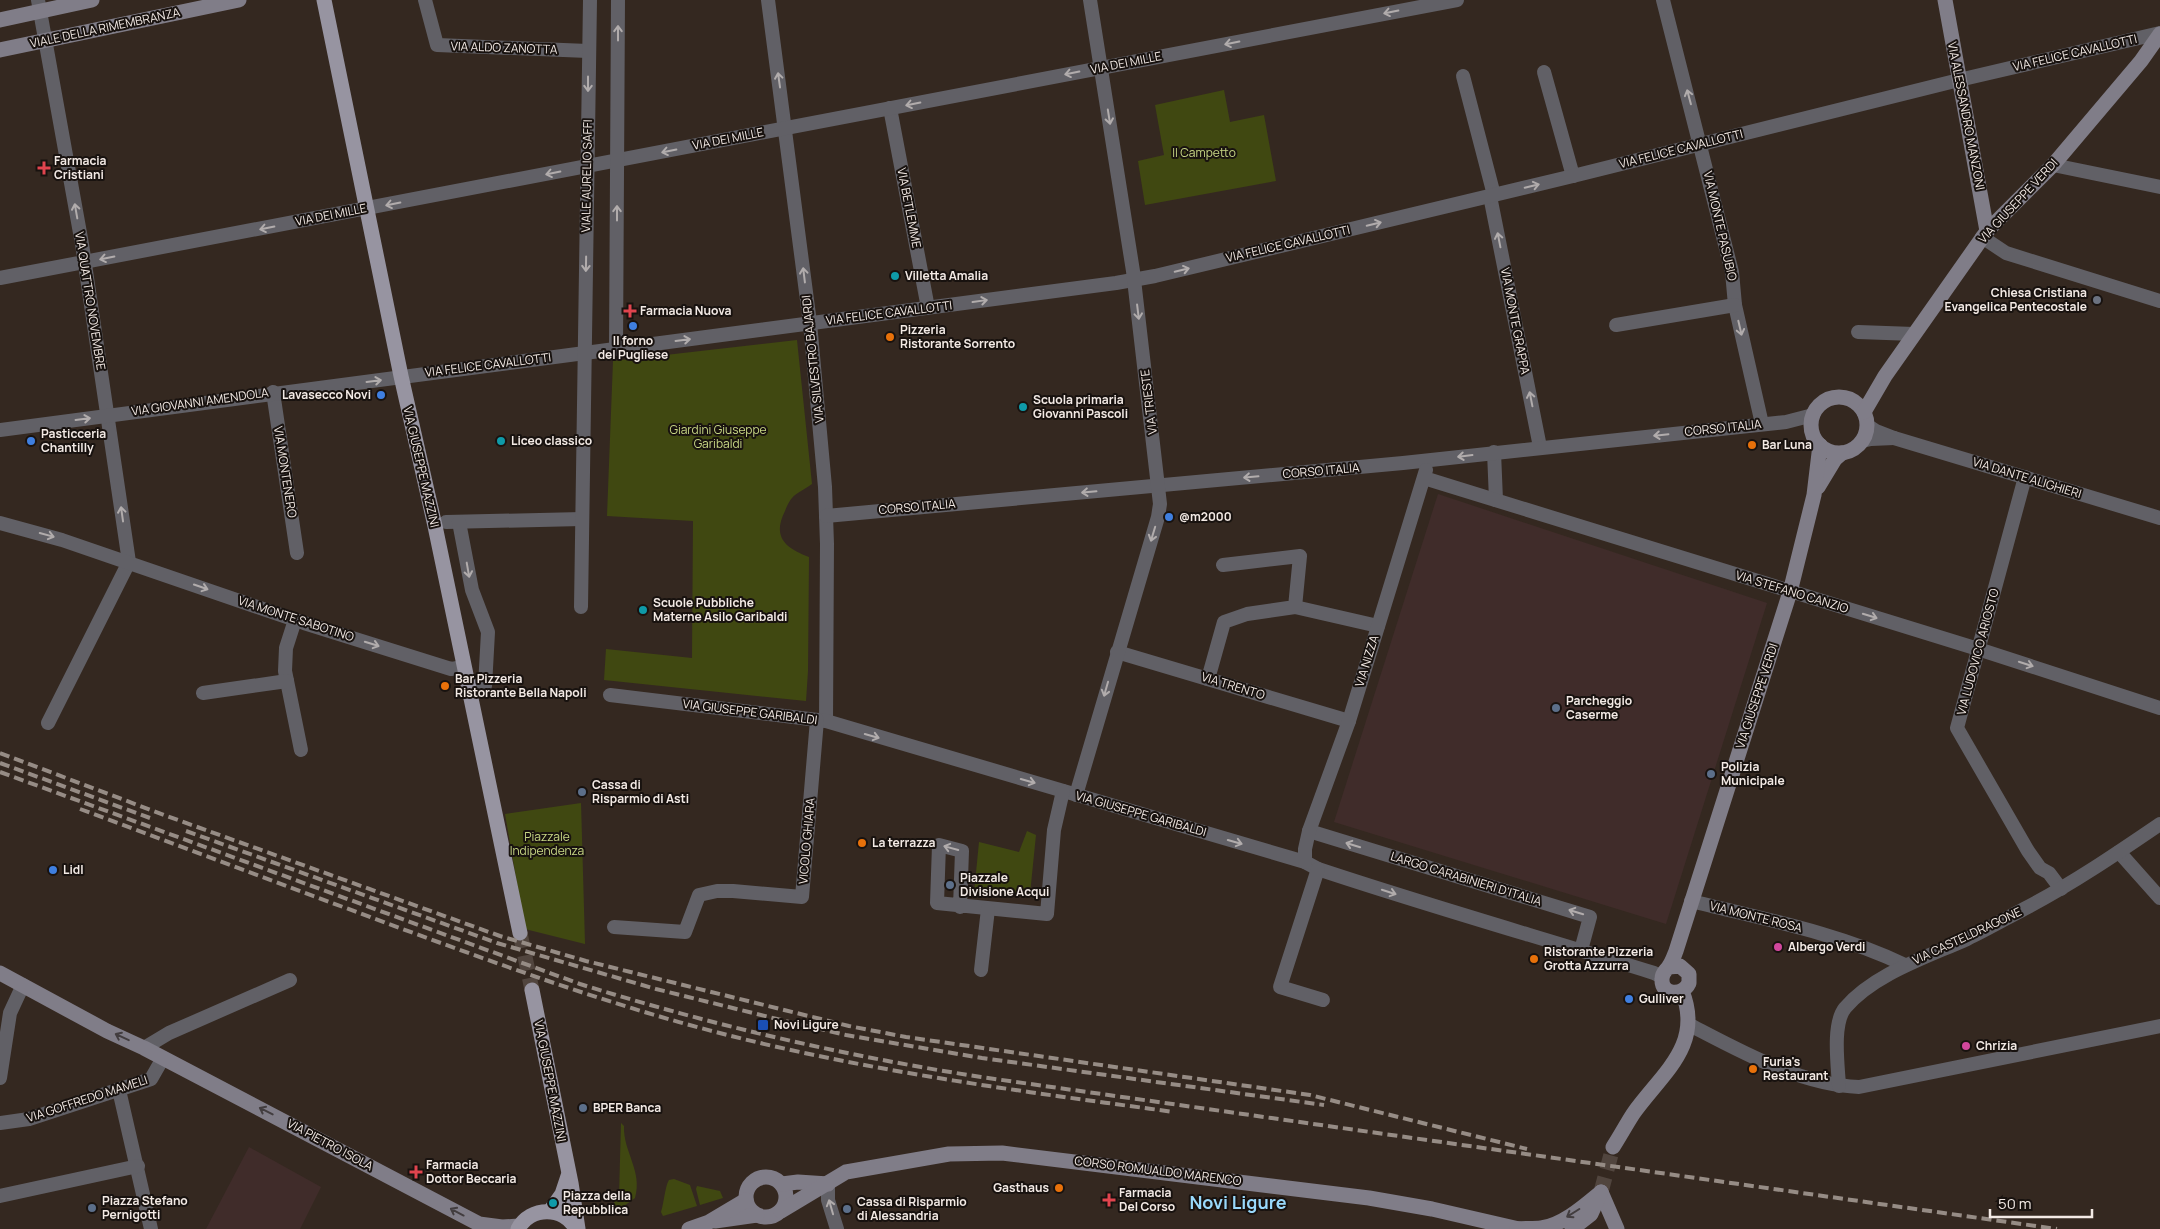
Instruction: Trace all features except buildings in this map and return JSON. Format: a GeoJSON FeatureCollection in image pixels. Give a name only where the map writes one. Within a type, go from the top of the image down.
{"type":"FeatureCollection","features":[{"type":"Feature","properties":{"kind":"main road","name":"VIA GIUSEPPE MAZZINI"},"geometry":{"type":"LineString","coordinates":[[324,0],[401,376],[520,934]]}},
{"type":"Feature","properties":{"kind":"main road","name":"VIA GIUSEPPE MAZZINI"},"geometry":{"type":"LineString","coordinates":[[532,990],[568,1172],[577,1229]]}},
{"type":"Feature","properties":{"kind":"main road","name":"VIA GIUSEPPE MAZZINI"},"geometry":{"type":"LineString","coordinates":[[550,1211],[562,1194],[568,1172]]}},
{"type":"Feature","properties":{"kind":"main road"},"geometry":{"type":"LineString","coordinates":[[518,1227],[533,1214],[550,1211],[564,1216],[577,1229]]}},
{"type":"Feature","properties":{"kind":"street"},"geometry":{"type":"LineString","coordinates":[[0,20],[39,6],[92,0]]}},
{"type":"Feature","properties":{"kind":"street","name":"VIALE DELLA RIMEMBRANZA"},"geometry":{"type":"LineString","coordinates":[[0,50],[239,0]]}},
{"type":"Feature","properties":{"kind":"street","name":"VIA ALDO ZANOTTA"},"geometry":{"type":"LineString","coordinates":[[425,0],[437,45],[588,51]]}},
{"type":"Feature","properties":{"kind":"street","name":"VIALE AURELIO SAFFI"},"geometry":{"type":"LineString","coordinates":[[581,606],[590,0]]}},
{"type":"Feature","properties":{"kind":"street"},"geometry":{"type":"LineString","coordinates":[[616,349],[618,0]]}},
{"type":"Feature","properties":{"kind":"street","name":"VIA SILVESTRO BAJARDI"},"geometry":{"type":"LineString","coordinates":[[768,0],[810,323],[826,516],[821,721]]}},
{"type":"Feature","properties":{"kind":"street","name":"VIA TRIESTE"},"geometry":{"type":"LineString","coordinates":[[1076,795],[1158,517],[1158,486],[1134,280],[1090,0]]}},
{"type":"Feature","properties":{"kind":"street","name":"VIA DEI MILLE"},"geometry":{"type":"LineString","coordinates":[[0,278],[618,161],[1438,2],[1457,0]]}},
{"type":"Feature","properties":{"kind":"street","name":"VIA MONTE PASUBIO"},"geometry":{"type":"LineString","coordinates":[[1663,0],[1732,272],[1735,305],[1762,424]]}},
{"type":"Feature","properties":{"kind":"street","name":"VIA ALESSANDRO MANZONI"},"geometry":{"type":"LineString","coordinates":[[1944,0],[1985,234]]}},
{"type":"Feature","properties":{"kind":"street","name":"VIA QUATTRO NOVEMBRE"},"geometry":{"type":"LineString","coordinates":[[39,6],[82,244],[83,263],[108,415],[129,562]]}},
{"type":"Feature","properties":{"kind":"street","name":"VIA FELICE CAVALLOTTI"},"geometry":{"type":"LineString","coordinates":[[401,376],[1134,280],[1573,176],[1959,80],[2160,34]]}},
{"type":"Feature","properties":{"kind":"street","name":"VIA GIUSEPPE VERDI"},"geometry":{"type":"LineString","coordinates":[[1866,418],[1885,376],[1985,234],[2053,165],[2141,61],[2160,34]]}},
{"type":"Feature","properties":{"kind":"street"},"geometry":{"type":"LineString","coordinates":[[1544,72],[1573,176]]}},
{"type":"Feature","properties":{"kind":"street","name":"VIA MONTE GRAPPA"},"geometry":{"type":"LineString","coordinates":[[1462,76],[1492,195],[1540,447]]}},
{"type":"Feature","properties":{"kind":"street","name":"VIA BETLEMME"},"geometry":{"type":"LineString","coordinates":[[890,108],[928,308]]}},
{"type":"Feature","properties":{"kind":"street"},"geometry":{"type":"LineString","coordinates":[[2053,165],[2160,187]]}},
{"type":"Feature","properties":{"kind":"street"},"geometry":{"type":"LineString","coordinates":[[1985,234],[2006,253],[2160,301]]}},
{"type":"Feature","properties":{"kind":"street"},"geometry":{"type":"LineString","coordinates":[[1616,325],[1735,305]]}},
{"type":"Feature","properties":{"kind":"street"},"geometry":{"type":"LineString","coordinates":[[1858,332],[1914,334]]}},
{"type":"Feature","properties":{"kind":"street","name":"VIA GIOVANNI AMENDOLA"},"geometry":{"type":"LineString","coordinates":[[0,430],[401,376]]}},
{"type":"Feature","properties":{"kind":"street","name":"VIA GIUSEPPE VERDI"},"geometry":{"type":"LineString","coordinates":[[1847,398],[1865,391],[1885,376]]}},
{"type":"Feature","properties":{"kind":"street","name":"VIA MONTENERO"},"geometry":{"type":"LineString","coordinates":[[273,392],[297,553]]}},
{"type":"Feature","properties":{"kind":"street"},"geometry":{"type":"LineString","coordinates":[[1847,398],[1855,402],[1866,418],[1862,441],[1853,450],[1842,453],[1832,452],[1820,445],[1812,430],[1814,415],[1817,408],[1828,400],[1847,398]]}},
{"type":"Feature","properties":{"kind":"street","name":"CORSO ITALIA"},"geometry":{"type":"LineString","coordinates":[[826,516],[1429,460],[1786,422],[1814,415]]}},
{"type":"Feature","properties":{"kind":"street","name":"VIA DANTE ALIGHIERI"},"geometry":{"type":"LineString","coordinates":[[1866,418],[1876,431],[1894,438],[2160,518]]}},
{"type":"Feature","properties":{"kind":"street","name":"VIA DANTE ALIGHIERI"},"geometry":{"type":"LineString","coordinates":[[1862,441],[1894,438]]}},
{"type":"Feature","properties":{"kind":"street","name":"VIA GIUSEPPE VERDI"},"geometry":{"type":"LineString","coordinates":[[1613,1147],[1633,1115],[1677,1056],[1693,1026],[1682,991],[1688,986],[1690,978],[1671,970],[1790,592],[1814,495],[1820,445]]}},
{"type":"Feature","properties":{"kind":"street"},"geometry":{"type":"LineString","coordinates":[[1494,452],[1496,500]]}},
{"type":"Feature","properties":{"kind":"street","name":"VIA GIUSEPPE VERDI"},"geometry":{"type":"LineString","coordinates":[[1814,495],[1835,459],[1842,453]]}},
{"type":"Feature","properties":{"kind":"street","name":"VIA NIZZA"},"geometry":{"type":"LineString","coordinates":[[1305,862],[1305,849],[1309,831],[1349,721],[1429,460]]}},
{"type":"Feature","properties":{"kind":"street","name":"VIA LUDOVICO ARIOSTO"},"geometry":{"type":"LineString","coordinates":[[2024,477],[1957,728],[2028,851],[2040,868],[2049,873],[2061,889]]}},
{"type":"Feature","properties":{"kind":"street","name":"VIA STEFANO CANZIO"},"geometry":{"type":"LineString","coordinates":[[1424,478],[1978,649],[2160,708]]}},
{"type":"Feature","properties":{"kind":"street"},"geometry":{"type":"LineString","coordinates":[[468,683],[485,686],[488,632],[472,590],[453,522],[582,519]]}},
{"type":"Feature","properties":{"kind":"street","name":"VIA MONTE SABOTINO"},"geometry":{"type":"LineString","coordinates":[[0,523],[62,540],[296,620],[452,669],[464,667]]}},
{"type":"Feature","properties":{"kind":"street"},"geometry":{"type":"LineString","coordinates":[[1223,565],[1300,556],[1295,607]]}},
{"type":"Feature","properties":{"kind":"street"},"geometry":{"type":"LineString","coordinates":[[48,723],[129,562]]}},
{"type":"Feature","properties":{"kind":"street"},"geometry":{"type":"LineString","coordinates":[[1208,679],[1224,622],[1247,614],[1295,607],[1378,626]]}},
{"type":"Feature","properties":{"kind":"street"},"geometry":{"type":"LineString","coordinates":[[296,620],[286,648],[285,671],[301,750]]}},
{"type":"Feature","properties":{"kind":"street","name":"VIA TRENTO"},"geometry":{"type":"LineString","coordinates":[[1117,652],[1349,721]]}},
{"type":"Feature","properties":{"kind":"street"},"geometry":{"type":"LineString","coordinates":[[203,693],[287,681]]}},
{"type":"Feature","properties":{"kind":"street","name":"VIA GIUSEPPE GARIBALDI"},"geometry":{"type":"LineString","coordinates":[[610,695],[821,721],[1305,862],[1318,869],[1432,906],[1654,973],[1671,970]]}},
{"type":"Feature","properties":{"kind":"street","name":"VICOLO GHIARA"},"geometry":{"type":"LineString","coordinates":[[614,927],[685,932],[699,895],[718,891],[802,897],[821,721]]}},
{"type":"Feature","properties":{"kind":"street"},"geometry":{"type":"LineString","coordinates":[[960,907],[1047,914],[1054,830],[1063,791]]}},
{"type":"Feature","properties":{"kind":"street","name":"VIA CASTELDRAGONE"},"geometry":{"type":"LineString","coordinates":[[1838,1086],[1838,1029],[1840,1017],[1845,1008],[1865,991],[1905,965],[1967,938],[2061,889],[2160,824]]}},
{"type":"Feature","properties":{"kind":"street","name":"LARGO CARABINIERI D'ITALIA"},"geometry":{"type":"LineString","coordinates":[[1309,831],[1590,917],[1581,950]]}},
{"type":"Feature","properties":{"kind":"street"},"geometry":{"type":"LineString","coordinates":[[2119,852],[2160,898]]}},
{"type":"Feature","properties":{"kind":"street"},"geometry":{"type":"LineString","coordinates":[[1318,869],[1280,987],[1323,1000]]}},
{"type":"Feature","properties":{"kind":"street","name":"VIA MONTE ROSA"},"geometry":{"type":"LineString","coordinates":[[1692,901],[1800,928],[1884,955],[1905,965]]}},
{"type":"Feature","properties":{"kind":"street"},"geometry":{"type":"LineString","coordinates":[[981,970],[988,909]]}},
{"type":"Feature","properties":{"kind":"street"},"geometry":{"type":"LineString","coordinates":[[1671,970],[1663,986],[1674,993],[1682,991]]}},
{"type":"Feature","properties":{"kind":"street","name":"VIA PIETRO ISOLA"},"geometry":{"type":"LineString","coordinates":[[0,973],[107,1031],[144,1048],[479,1224],[518,1227]]}},
{"type":"Feature","properties":{"kind":"street"},"geometry":{"type":"LineString","coordinates":[[144,1048],[169,1034],[290,980]]}},
{"type":"Feature","properties":{"kind":"street"},"geometry":{"type":"LineString","coordinates":[[0,1078],[10,1014],[23,985]]}},
{"type":"Feature","properties":{"kind":"street"},"geometry":{"type":"LineString","coordinates":[[1693,1026],[1727,1045],[1784,1069],[1838,1086],[1859,1087],[2160,1026]]}},
{"type":"Feature","properties":{"kind":"street","name":"VIA GOFFREDO MAMELI"},"geometry":{"type":"LineString","coordinates":[[0,1123],[29,1119],[151,1078],[163,1058]]}},
{"type":"Feature","properties":{"kind":"street"},"geometry":{"type":"LineString","coordinates":[[119,1090],[151,1229]]}},
{"type":"Feature","properties":{"kind":"street","name":"CORSO ROMUALDO MARENCO"},"geometry":{"type":"LineString","coordinates":[[781,1211],[846,1172],[949,1154],[1002,1153],[1369,1198],[1432,1209],[1518,1229]]}},
{"type":"Feature","properties":{"kind":"street"},"geometry":{"type":"LineString","coordinates":[[0,1196],[138,1166]]}},
{"type":"Feature","properties":{"kind":"street"},"geometry":{"type":"LineString","coordinates":[[757,1215],[750,1209],[746,1200],[749,1186],[757,1178],[770,1177],[782,1184],[828,1184],[828,1200],[837,1229]]}},
{"type":"Feature","properties":{"kind":"street"},"geometry":{"type":"LineString","coordinates":[[689,1229],[709,1222],[757,1215],[770,1217],[781,1211],[786,1197],[782,1184]]}},
{"type":"Feature","properties":{"kind":"street"},"geometry":{"type":"LineString","coordinates":[[1518,1229],[1542,1228],[1563,1219],[1601,1192]]}},
{"type":"Feature","properties":{"kind":"street"},"geometry":{"type":"LineString","coordinates":[[1572,1229],[1591,1214],[1601,1192]]}},
{"type":"Feature","properties":{"kind":"street"},"geometry":{"type":"LineString","coordinates":[[1601,1192],[1617,1229]]}},
{"type":"Feature","properties":{"kind":"street"},"geometry":{"type":"LineString","coordinates":[[709,1222],[746,1200]]}},
{"type":"Feature","properties":{"kind":"shaded area"},"geometry":{"type":"Polygon","coordinates":[[[1438,494],[1767,603],[1666,924],[1334,822],[1438,494]]]}},
{"type":"Feature","properties":{"kind":"shaded area"},"geometry":{"type":"Polygon","coordinates":[[[249,1147],[321,1187],[300,1229],[206,1229],[249,1147]]]}},
{"type":"Feature","properties":{"kind":"green space","name":"Il Campetto"},"geometry":{"type":"Polygon","coordinates":[[[1224,90],[1230,122],[1264,115],[1276,181],[1145,205],[1138,161],[1164,155],[1155,105],[1224,90]]]}},
{"type":"Feature","properties":{"kind":"green space","name":"Giardini Giuseppe Garibaldi"},"geometry":{"type":"Polygon","coordinates":[[[797,340],[812,484],[792,498],[781,520],[780,528],[783,540],[787,545],[793,550],[809,557],[806,701],[604,680],[606,649],[692,658],[693,521],[607,516],[613,361],[797,340]]]}},
{"type":"Feature","properties":{"kind":"green space","name":"Piazzale Indipendenza"},"geometry":{"type":"Polygon","coordinates":[[[581,803],[585,944],[525,929],[505,814],[581,803]]]}},
{"type":"Feature","properties":{"kind":"green space"},"geometry":{"type":"Polygon","coordinates":[[[1027,831],[1036,835],[1030,894],[974,893],[979,842],[1019,852],[1027,831]]]}},
{"type":"Feature","properties":{"kind":"green space"},"geometry":{"type":"Polygon","coordinates":[[[621,1123],[624,1126],[626,1144],[635,1170],[637,1188],[635,1198],[624,1206],[614,1206],[614,1197],[619,1197],[621,1123]]]}},
{"type":"Feature","properties":{"kind":"green space"},"geometry":{"type":"Polygon","coordinates":[[[674,1179],[690,1185],[697,1206],[663,1216],[661,1212],[666,1186],[669,1180],[674,1179]]]}},
{"type":"Feature","properties":{"kind":"green space"},"geometry":{"type":"Polygon","coordinates":[[[697,1186],[720,1191],[723,1198],[700,1205],[697,1186]]]}},
{"type":"Feature","properties":{"kind":"tunnel"},"geometry":{"type":"LineString","coordinates":[[520,933],[532,990]]}},
{"type":"Feature","properties":{"kind":"tunnel"},"geometry":{"type":"LineString","coordinates":[[1601,1192],[1613,1147]]}},
{"type":"Feature","properties":{"kind":"railway"},"geometry":{"type":"LineString","coordinates":[[0,753],[164,815],[500,936],[586,961],[849,1026],[906,1037],[1310,1095],[1527,1149]]}},
{"type":"Feature","properties":{"kind":"railway"},"geometry":{"type":"LineString","coordinates":[[0,763],[150,818]]}},
{"type":"Feature","properties":{"kind":"railway"},"geometry":{"type":"LineString","coordinates":[[0,772],[580,984],[679,1013],[779,1038],[930,1069],[981,1077],[2057,1229]]}},
{"type":"Feature","properties":{"kind":"railway"},"geometry":{"type":"LineString","coordinates":[[80,809],[547,981],[671,1020],[769,1045],[884,1069],[1000,1088],[1174,1112]]}},
{"type":"Feature","properties":{"kind":"railway"},"geometry":{"type":"LineString","coordinates":[[186,831],[497,943],[656,989],[777,1019],[846,1035],[982,1058],[1324,1105]]}},
{"type":"Feature","properties":{"kind":"place","name":"Farmacia Cristiani"},"geometry":{"type":"Point","coordinates":[44,168]}},
{"type":"Feature","properties":{"kind":"place","name":"Villetta Amalia"},"geometry":{"type":"Point","coordinates":[895,276]}},
{"type":"Feature","properties":{"kind":"place","name":"Chiesa Cristiana Evangelica Pentecostale"},"geometry":{"type":"Point","coordinates":[2097,300]}},
{"type":"Feature","properties":{"kind":"place","name":"Farmacia Nuova"},"geometry":{"type":"Point","coordinates":[630,311]}},
{"type":"Feature","properties":{"kind":"place","name":"Il forno del Pugliese"},"geometry":{"type":"Point","coordinates":[633,326]}},
{"type":"Feature","properties":{"kind":"place","name":"Pizzeria Ristorante Sorrento"},"geometry":{"type":"Point","coordinates":[890,337]}},
{"type":"Feature","properties":{"kind":"place","name":"Lavasecco Novi"},"geometry":{"type":"Point","coordinates":[381,395]}},
{"type":"Feature","properties":{"kind":"place","name":"Scuola primaria Giovanni Pascoli"},"geometry":{"type":"Point","coordinates":[1023,407]}},
{"type":"Feature","properties":{"kind":"place","name":"Pasticceria Chantilly"},"geometry":{"type":"Point","coordinates":[31,441]}},
{"type":"Feature","properties":{"kind":"place","name":"Liceo classico"},"geometry":{"type":"Point","coordinates":[501,441]}},
{"type":"Feature","properties":{"kind":"place","name":"Bar Luna"},"geometry":{"type":"Point","coordinates":[1752,445]}},
{"type":"Feature","properties":{"kind":"place","name":"@m2000"},"geometry":{"type":"Point","coordinates":[1169,517]}},
{"type":"Feature","properties":{"kind":"place","name":"Scuole Pubbliche Materne Asilo Garibaldi"},"geometry":{"type":"Point","coordinates":[643,610]}},
{"type":"Feature","properties":{"kind":"place","name":"Bar Pizzeria Ristorante Bella Napoli"},"geometry":{"type":"Point","coordinates":[445,686]}},
{"type":"Feature","properties":{"kind":"place","name":"Parcheggio Caserme"},"geometry":{"type":"Point","coordinates":[1556,708]}},
{"type":"Feature","properties":{"kind":"place","name":"Polizia Municipale"},"geometry":{"type":"Point","coordinates":[1711,774]}},
{"type":"Feature","properties":{"kind":"place","name":"Cassa di Risparmio di Asti"},"geometry":{"type":"Point","coordinates":[582,792]}},
{"type":"Feature","properties":{"kind":"place","name":"La terrazza"},"geometry":{"type":"Point","coordinates":[862,843]}},
{"type":"Feature","properties":{"kind":"place","name":"Lidl"},"geometry":{"type":"Point","coordinates":[53,870]}},
{"type":"Feature","properties":{"kind":"place","name":"Piazzale Divisione Acqui"},"geometry":{"type":"Point","coordinates":[950,885]}},
{"type":"Feature","properties":{"kind":"place","name":"Albergo Verdi"},"geometry":{"type":"Point","coordinates":[1778,947]}},
{"type":"Feature","properties":{"kind":"place","name":"Ristorante Pizzeria Grotta Azzurra"},"geometry":{"type":"Point","coordinates":[1534,959]}},
{"type":"Feature","properties":{"kind":"place","name":"Gulliver"},"geometry":{"type":"Point","coordinates":[1629,999]}},
{"type":"Feature","properties":{"kind":"place","name":"Novi Ligure"},"geometry":{"type":"Point","coordinates":[763,1025]}},
{"type":"Feature","properties":{"kind":"place","name":"Chrizia"},"geometry":{"type":"Point","coordinates":[1966,1046]}},
{"type":"Feature","properties":{"kind":"place","name":"Furia's Restaurant"},"geometry":{"type":"Point","coordinates":[1753,1069]}},
{"type":"Feature","properties":{"kind":"place","name":"BPER Banca"},"geometry":{"type":"Point","coordinates":[583,1108]}},
{"type":"Feature","properties":{"kind":"place","name":"Farmacia Dottor Beccaria"},"geometry":{"type":"Point","coordinates":[416,1172]}},
{"type":"Feature","properties":{"kind":"place","name":"Gasthaus"},"geometry":{"type":"Point","coordinates":[1059,1188]}},
{"type":"Feature","properties":{"kind":"place","name":"Farmacia Del Corso"},"geometry":{"type":"Point","coordinates":[1109,1200]}},
{"type":"Feature","properties":{"kind":"place","name":"Piazza della Repubblica"},"geometry":{"type":"Point","coordinates":[553,1203]}},
{"type":"Feature","properties":{"kind":"place","name":"Piazza Stefano Pernigotti"},"geometry":{"type":"Point","coordinates":[92,1208]}},
{"type":"Feature","properties":{"kind":"place","name":"Cassa di Risparmio di Alessandria"},"geometry":{"type":"Point","coordinates":[847,1209]}},
{"type":"Feature","properties":{"kind":"district","name":"Novi Ligure"},"geometry":{"type":"Point","coordinates":[1238,1203]}}]}
